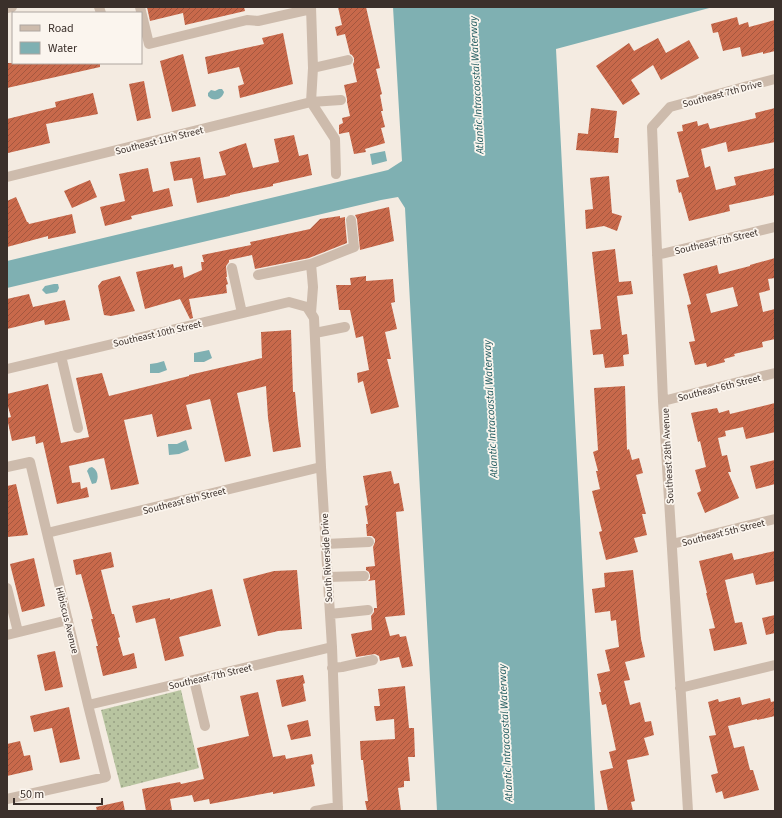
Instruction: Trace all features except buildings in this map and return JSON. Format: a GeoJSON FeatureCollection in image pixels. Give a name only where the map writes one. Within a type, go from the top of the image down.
{"type":"FeatureCollection","features":[{"type":"Feature","properties":{"kind":"street"},"geometry":{"type":"LineString","coordinates":[[7,8],[12,7]]}},
{"type":"Feature","properties":{"kind":"street"},"geometry":{"type":"LineString","coordinates":[[142,15],[149,44],[247,20],[258,21],[311,8],[314,68],[311,102],[335,139],[336,174]]}},
{"type":"Feature","properties":{"kind":"street"},"geometry":{"type":"LineString","coordinates":[[314,68],[348,60]]}},
{"type":"Feature","properties":{"kind":"street","name":"Southeast 7th Drive"},"geometry":{"type":"LineString","coordinates":[[670,107],[775,79]]}},
{"type":"Feature","properties":{"kind":"street","name":"Southeast 11th Street"},"geometry":{"type":"LineString","coordinates":[[7,177],[311,102],[341,100]]}},
{"type":"Feature","properties":{"kind":"street","name":"Southeast 28th Avenue"},"geometry":{"type":"LineString","coordinates":[[670,107],[652,127],[664,400],[688,811]]}},
{"type":"Feature","properties":{"kind":"street"},"geometry":{"type":"LineString","coordinates":[[258,275],[311,264],[354,247],[351,220]]}},
{"type":"Feature","properties":{"kind":"street","name":"Southeast 7th Street"},"geometry":{"type":"LineString","coordinates":[[657,255],[775,226]]}},
{"type":"Feature","properties":{"kind":"street","name":"South Riverside Drive"},"geometry":{"type":"LineString","coordinates":[[311,264],[313,287],[309,310],[314,318],[315,333],[325,544],[332,647],[338,809]]}},
{"type":"Feature","properties":{"kind":"street"},"geometry":{"type":"LineString","coordinates":[[232,268],[242,313]]}},
{"type":"Feature","properties":{"kind":"street","name":"Southeast 10th Street"},"geometry":{"type":"LineString","coordinates":[[7,369],[289,302],[309,310]]}},
{"type":"Feature","properties":{"kind":"street"},"geometry":{"type":"LineString","coordinates":[[315,333],[345,327]]}},
{"type":"Feature","properties":{"kind":"street"},"geometry":{"type":"LineString","coordinates":[[61,356],[78,428]]}},
{"type":"Feature","properties":{"kind":"street","name":"Southeast 6th Street"},"geometry":{"type":"LineString","coordinates":[[664,400],[775,373]]}},
{"type":"Feature","properties":{"kind":"street","name":"Hibiscus Avenue"},"geometry":{"type":"LineString","coordinates":[[7,466],[30,462],[106,777],[7,799]]}},
{"type":"Feature","properties":{"kind":"street","name":"Southeast 8th Street"},"geometry":{"type":"LineString","coordinates":[[47,533],[321,468]]}},
{"type":"Feature","properties":{"kind":"street","name":"Southeast 5th Street"},"geometry":{"type":"LineString","coordinates":[[672,544],[775,519]]}},
{"type":"Feature","properties":{"kind":"street"},"geometry":{"type":"LineString","coordinates":[[325,544],[369,542]]}},
{"type":"Feature","properties":{"kind":"street"},"geometry":{"type":"LineString","coordinates":[[327,577],[364,576]]}},
{"type":"Feature","properties":{"kind":"street"},"geometry":{"type":"LineString","coordinates":[[7,588],[18,632]]}},
{"type":"Feature","properties":{"kind":"street"},"geometry":{"type":"LineString","coordinates":[[330,614],[368,610]]}},
{"type":"Feature","properties":{"kind":"street"},"geometry":{"type":"LineString","coordinates":[[7,635],[68,620]]}},
{"type":"Feature","properties":{"kind":"street","name":"Southeast 7th Street"},"geometry":{"type":"LineString","coordinates":[[88,705],[332,647]]}},
{"type":"Feature","properties":{"kind":"street"},"geometry":{"type":"LineString","coordinates":[[332,668],[373,660]]}},
{"type":"Feature","properties":{"kind":"street"},"geometry":{"type":"LineString","coordinates":[[680,688],[775,665]]}},
{"type":"Feature","properties":{"kind":"street"},"geometry":{"type":"LineString","coordinates":[[194,680],[205,726]]}},
{"type":"Feature","properties":{"kind":"street"},"geometry":{"type":"LineString","coordinates":[[315,811],[338,809]]}},
{"type":"Feature","properties":{"kind":"green space"},"geometry":{"type":"Polygon","coordinates":[[[181,690],[199,768],[121,788],[101,710],[181,690]]]}},
{"type":"Feature","properties":{"kind":"water","name":"Atlantic Intracoastal Waterway"},"geometry":{"type":"Polygon","coordinates":[[[393,7],[713,7],[556,49],[595,811],[437,811],[405,208],[398,197],[7,288],[7,261],[388,170],[402,161],[393,7]]]}},
{"type":"Feature","properties":{"kind":"water"},"geometry":{"type":"Polygon","coordinates":[[[222,89],[224,92],[221,97],[212,99],[208,96],[208,93],[211,90],[215,91],[222,89]]]}},
{"type":"Feature","properties":{"kind":"water"},"geometry":{"type":"Polygon","coordinates":[[[385,151],[387,161],[372,165],[370,154],[385,151]]]}},
{"type":"Feature","properties":{"kind":"water"},"geometry":{"type":"Polygon","coordinates":[[[58,284],[59,288],[57,292],[46,294],[42,290],[45,286],[58,284]]]}},
{"type":"Feature","properties":{"kind":"water"},"geometry":{"type":"Polygon","coordinates":[[[209,350],[212,358],[204,362],[194,362],[194,353],[209,350]]]}},
{"type":"Feature","properties":{"kind":"water"},"geometry":{"type":"Polygon","coordinates":[[[164,361],[167,370],[159,373],[150,373],[150,364],[164,361]]]}},
{"type":"Feature","properties":{"kind":"water"},"geometry":{"type":"Polygon","coordinates":[[[186,440],[189,450],[179,454],[169,455],[168,444],[177,444],[186,440]]]}},
{"type":"Feature","properties":{"kind":"water"},"geometry":{"type":"Polygon","coordinates":[[[92,467],[96,470],[98,476],[96,483],[92,484],[87,471],[92,467]]]}}]}
